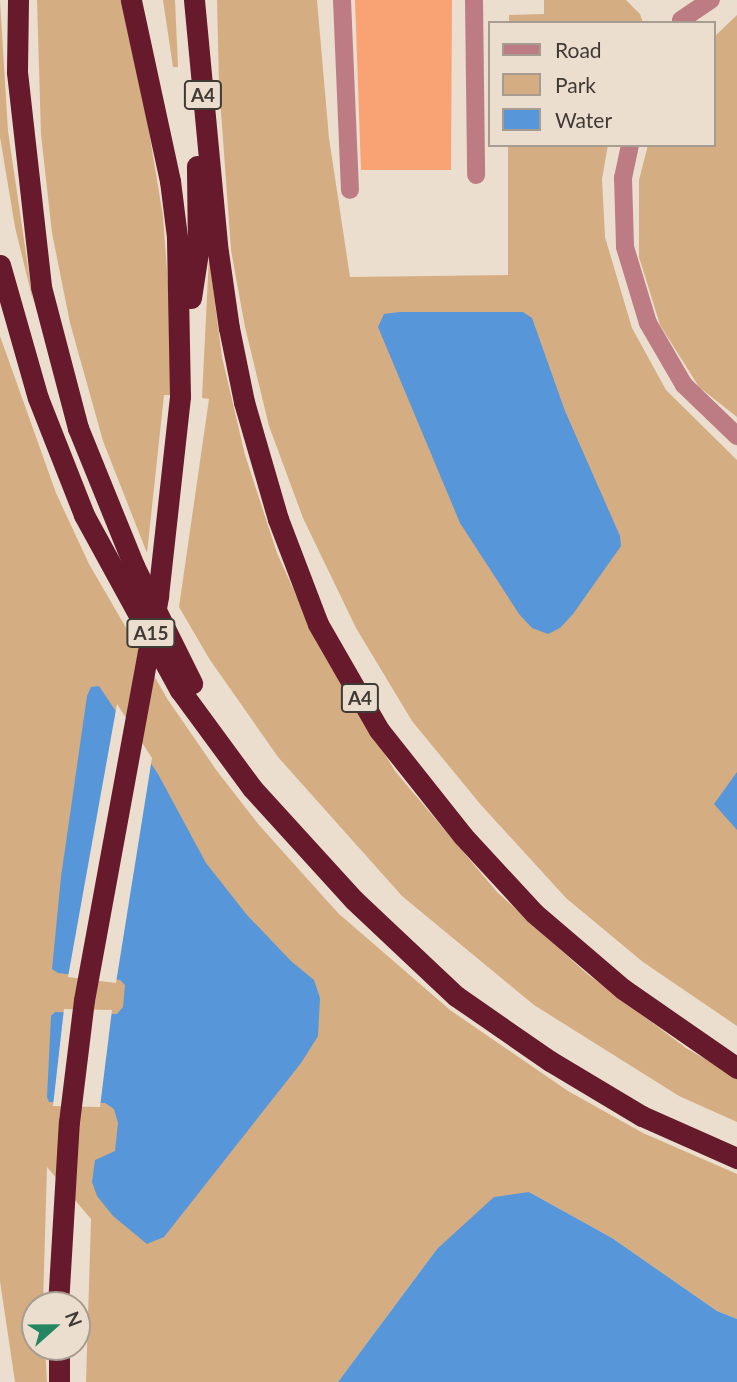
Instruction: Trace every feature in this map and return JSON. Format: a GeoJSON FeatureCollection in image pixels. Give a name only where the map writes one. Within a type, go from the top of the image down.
{"type":"FeatureCollection","features":[{"type":"Feature","properties":{"kind":"highway"},"geometry":{"type":"LineString","coordinates":[[18,0],[17,72],[41,287],[78,428],[134,566],[187,675],[252,788]]}},
{"type":"Feature","properties":{"kind":"highway","name":"A15"},"geometry":{"type":"LineString","coordinates":[[58,1291],[69,1122],[84,1000],[159,583],[180,396],[182,359],[178,250],[170,181],[131,0]]}},
{"type":"Feature","properties":{"kind":"highway","name":"A15"},"geometry":{"type":"LineString","coordinates":[[182,359],[198,252],[192,0]]}},
{"type":"Feature","properties":{"kind":"highway","name":"A4"},"geometry":{"type":"LineString","coordinates":[[192,0],[218,252],[229,328],[244,402],[278,519],[318,624],[379,730],[463,836],[534,913],[623,989],[737,1068]]}},
{"type":"Feature","properties":{"kind":"highway"},"geometry":{"type":"LineString","coordinates":[[0,265],[38,398],[83,515],[180,690],[252,788],[354,900],[456,996],[550,1062],[642,1116],[737,1158]]}},
{"type":"Feature","properties":{"kind":"highway"},"geometry":{"type":"LineString","coordinates":[[59,1361],[59,1382]]}},
{"type":"Feature","properties":{"kind":"street"},"geometry":{"type":"LineString","coordinates":[[342,0],[349,190]]}},
{"type":"Feature","properties":{"kind":"street"},"geometry":{"type":"LineString","coordinates":[[474,0],[476,175]]}},
{"type":"Feature","properties":{"kind":"street"},"geometry":{"type":"LineString","coordinates":[[681,21],[702,1]]}},
{"type":"Feature","properties":{"kind":"street"},"geometry":{"type":"LineString","coordinates":[[630,147],[622,178],[625,247],[648,323],[684,384],[737,436]]}},
{"type":"Feature","properties":{"kind":"green space"},"geometry":{"type":"Polygon","coordinates":[[[0,0],[8,131],[33,301],[15,227],[0,137],[0,0]]]}},
{"type":"Feature","properties":{"kind":"green space"},"geometry":{"type":"Polygon","coordinates":[[[37,0],[124,0],[163,216],[170,312],[170,395],[164,395],[147,553],[103,441],[70,323],[52,233],[41,135],[37,0]]]}},
{"type":"Feature","properties":{"kind":"green space"},"geometry":{"type":"Polygon","coordinates":[[[163,0],[175,0],[178,67],[173,67],[163,0]]]}},
{"type":"Feature","properties":{"kind":"green space"},"geometry":{"type":"Polygon","coordinates":[[[217,0],[317,0],[329,138],[350,277],[508,275],[508,147],[608,147],[602,179],[605,237],[632,328],[666,390],[737,460],[737,1026],[643,962],[566,898],[481,805],[412,721],[356,628],[303,518],[269,426],[245,327],[231,250],[219,84],[217,0]]]}},
{"type":"Feature","properties":{"kind":"green space"},"geometry":{"type":"Polygon","coordinates":[[[544,0],[626,0],[640,14],[642,21],[509,21],[509,15],[544,14],[544,0]]]}},
{"type":"Feature","properties":{"kind":"green space"},"geometry":{"type":"Polygon","coordinates":[[[737,15],[737,417],[699,387],[660,325],[639,257],[639,180],[647,147],[716,147],[716,35],[737,15]]]}},
{"type":"Feature","properties":{"kind":"green space"},"geometry":{"type":"Polygon","coordinates":[[[209,256],[222,357],[245,455],[277,553],[321,650],[395,771],[497,892],[586,973],[686,1048],[737,1077],[737,1122],[679,1096],[534,1005],[402,896],[278,757],[210,660],[179,607],[209,399],[202,398],[209,256]]]}},
{"type":"Feature","properties":{"kind":"green space"},"geometry":{"type":"Polygon","coordinates":[[[0,336],[56,493],[89,564],[168,700],[217,771],[259,825],[338,913],[450,1010],[568,1091],[643,1133],[737,1174],[737,1319],[717,1311],[612,1238],[529,1192],[437,1249],[338,1382],[86,1382],[87,1361],[91,1361],[91,1291],[89,1291],[91,1219],[47,1167],[43,1291],[21,1291],[21,1361],[46,1361],[47,1382],[15,1382],[0,1281],[0,336]]]}},
{"type":"Feature","properties":{"kind":"water"},"geometry":{"type":"Polygon","coordinates":[[[523,312],[532,318],[565,411],[620,536],[621,546],[573,614],[560,628],[548,634],[532,628],[519,614],[460,523],[378,327],[384,314],[523,312]]]}},
{"type":"Feature","properties":{"kind":"water"},"geometry":{"type":"Polygon","coordinates":[[[99,686],[158,774],[206,863],[247,915],[291,961],[314,980],[320,998],[318,1036],[301,1063],[164,1237],[147,1244],[113,1216],[97,1196],[92,1182],[95,1160],[115,1151],[118,1123],[114,1109],[105,1103],[49,1102],[47,1097],[51,1016],[55,1012],[117,1014],[123,1007],[125,985],[120,980],[58,973],[52,969],[61,877],[87,696],[91,687],[99,686]]]}},
{"type":"Feature","properties":{"kind":"water"},"geometry":{"type":"Polygon","coordinates":[[[737,772],[737,830],[714,804],[737,772]]]}},
{"type":"Feature","properties":{"kind":"water"},"geometry":{"type":"Polygon","coordinates":[[[529,1192],[612,1238],[717,1311],[737,1319],[737,1382],[338,1382],[437,1249],[494,1197],[529,1192]]]}},
{"type":"Feature","properties":{"kind":"pier"},"geometry":{"type":"Polygon","coordinates":[[[117,704],[152,758],[116,983],[68,977],[117,704]]]}},
{"type":"Feature","properties":{"kind":"pier"},"geometry":{"type":"Polygon","coordinates":[[[64,1009],[112,1010],[100,1107],[53,1106],[64,1009]]]}},
{"type":"Feature","properties":{"kind":"building"},"geometry":{"type":"Polygon","coordinates":[[[355,0],[452,0],[451,170],[361,170],[355,0]]]}}]}
